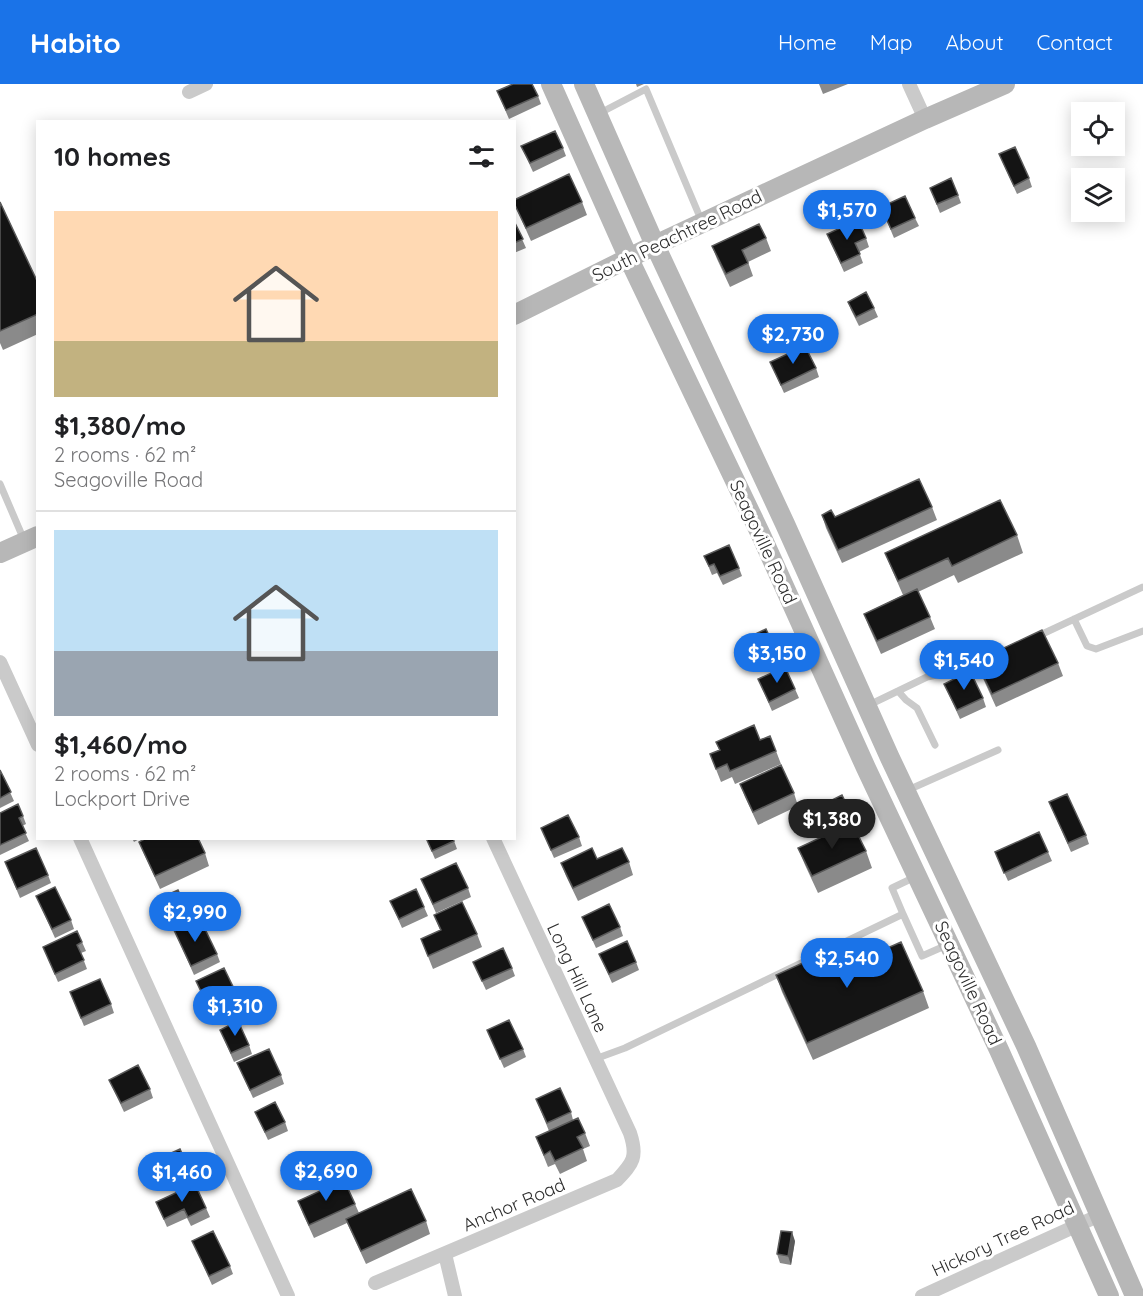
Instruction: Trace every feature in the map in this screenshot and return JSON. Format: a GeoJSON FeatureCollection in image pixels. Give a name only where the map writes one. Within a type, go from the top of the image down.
{"type":"FeatureCollection","features":[{"type":"Feature","properties":{"kind":"main road","name":"Seagoville Road"},"geometry":{"type":"LineString","coordinates":[[551,84],[629,259],[761,536],[987,1024],[1109,1296]]}},
{"type":"Feature","properties":{"kind":"main road","name":"Seagoville Road"},"geometry":{"type":"LineString","coordinates":[[584,84],[655,245],[906,791],[1011,1013],[1135,1296]]}},
{"type":"Feature","properties":{"kind":"main road","name":"South Peachtree Road"},"geometry":{"type":"LineString","coordinates":[[516,314],[655,245],[1005,84]]}},
{"type":"Feature","properties":{"kind":"main road"},"geometry":{"type":"LineString","coordinates":[[761,536],[785,524]]}},
{"type":"Feature","properties":{"kind":"main road"},"geometry":{"type":"LineString","coordinates":[[0,553],[31,539]]}},
{"type":"Feature","properties":{"kind":"main road"},"geometry":{"type":"LineString","coordinates":[[824,674],[848,663]]}},
{"type":"Feature","properties":{"kind":"main road"},"geometry":{"type":"LineString","coordinates":[[987,1024],[1011,1013]]}},
{"type":"Feature","properties":{"kind":"street"},"geometry":{"type":"LineString","coordinates":[[189,92],[206,84]]}},
{"type":"Feature","properties":{"kind":"street"},"geometry":{"type":"LineString","coordinates":[[909,84],[925,119]]}},
{"type":"Feature","properties":{"kind":"street"},"geometry":{"type":"LineString","coordinates":[[0,662],[36,741]]}},
{"type":"Feature","properties":{"kind":"street"},"geometry":{"type":"LineString","coordinates":[[81,840],[288,1296]]}},
{"type":"Feature","properties":{"kind":"street","name":"Long Hill Lane"},"geometry":{"type":"LineString","coordinates":[[494,840],[630,1133]]}},
{"type":"Feature","properties":{"kind":"street","name":"Anchor Road"},"geometry":{"type":"LineString","coordinates":[[375,1283],[617,1180],[632,1163],[634,1145],[630,1133]]}},
{"type":"Feature","properties":{"kind":"street","name":"Hickory Tree Road"},"geometry":{"type":"LineString","coordinates":[[922,1296],[1100,1215]]}},
{"type":"Feature","properties":{"kind":"street"},"geometry":{"type":"LineString","coordinates":[[445,1254],[455,1296]]}},
{"type":"Feature","properties":{"kind":"lane"},"geometry":{"type":"LineString","coordinates":[[598,114],[646,89],[703,223]]}},
{"type":"Feature","properties":{"kind":"lane"},"geometry":{"type":"LineString","coordinates":[[0,484],[31,539]]}},
{"type":"Feature","properties":{"kind":"lane"},"geometry":{"type":"LineString","coordinates":[[1031,639],[1143,587]]}},
{"type":"Feature","properties":{"kind":"lane"},"geometry":{"type":"LineString","coordinates":[[1074,619],[1087,646],[1096,649],[1143,631]]}},
{"type":"Feature","properties":{"kind":"lane"},"geometry":{"type":"LineString","coordinates":[[867,706],[927,677],[965,669],[987,659]]}},
{"type":"Feature","properties":{"kind":"lane"},"geometry":{"type":"LineString","coordinates":[[898,691],[917,708],[935,745]]}},
{"type":"Feature","properties":{"kind":"lane"},"geometry":{"type":"LineString","coordinates":[[906,791],[998,750]]}},
{"type":"Feature","properties":{"kind":"lane"},"geometry":{"type":"LineString","coordinates":[[917,876],[892,888],[922,956],[949,944]]}},
{"type":"Feature","properties":{"kind":"lane"},"geometry":{"type":"LineString","coordinates":[[595,1059],[625,1048],[903,914]]}},
{"type":"Feature","properties":{"kind":"building"},"geometry":{"type":"Polygon","coordinates":[[[513,84],[532,84],[538,96],[506,110],[497,91],[513,84]]]}},
{"type":"Feature","properties":{"kind":"building"},"geometry":{"type":"Polygon","coordinates":[[[555,131],[563,148],[530,163],[521,146],[555,131]]]}},
{"type":"Feature","properties":{"kind":"building"},"geometry":{"type":"Polygon","coordinates":[[[1015,147],[1029,178],[1014,186],[999,154],[1015,147]]]}},
{"type":"Feature","properties":{"kind":"building"},"geometry":{"type":"Polygon","coordinates":[[[569,174],[582,202],[526,228],[516,207],[516,199],[569,174]]]}},
{"type":"Feature","properties":{"kind":"building"},"geometry":{"type":"Polygon","coordinates":[[[951,178],[958,195],[937,204],[930,188],[951,178]]]}},
{"type":"Feature","properties":{"kind":"building"},"geometry":{"type":"Polygon","coordinates":[[[905,196],[915,218],[891,229],[881,207],[905,196]]]}},
{"type":"Feature","properties":{"kind":"building"},"geometry":{"type":"Polygon","coordinates":[[[0,202],[36,279],[36,315],[0,331],[0,202]]]}},
{"type":"Feature","properties":{"kind":"building"},"geometry":{"type":"Polygon","coordinates":[[[858,220],[866,238],[855,243],[860,254],[841,263],[827,234],[858,220]]]}},
{"type":"Feature","properties":{"kind":"building"},"geometry":{"type":"Polygon","coordinates":[[[759,224],[766,238],[742,250],[748,263],[726,274],[712,246],[759,224]]]}},
{"type":"Feature","properties":{"kind":"building"},"geometry":{"type":"Polygon","coordinates":[[[516,225],[523,239],[516,242],[516,225]]]}},
{"type":"Feature","properties":{"kind":"building"},"geometry":{"type":"Polygon","coordinates":[[[866,292],[874,308],[856,317],[848,302],[866,292]]]}},
{"type":"Feature","properties":{"kind":"building"},"geometry":{"type":"Polygon","coordinates":[[[805,346],[816,368],[781,385],[770,362],[805,346]]]}},
{"type":"Feature","properties":{"kind":"building"},"geometry":{"type":"Polygon","coordinates":[[[919,479],[932,507],[838,550],[822,515],[831,510],[835,517],[919,479]]]}},
{"type":"Feature","properties":{"kind":"building"},"geometry":{"type":"Polygon","coordinates":[[[1000,500],[1017,535],[952,566],[948,558],[898,581],[885,553],[1000,500]]]}},
{"type":"Feature","properties":{"kind":"building"},"geometry":{"type":"Polygon","coordinates":[[[729,545],[739,568],[720,576],[714,564],[709,566],[704,556],[729,545]]]}},
{"type":"Feature","properties":{"kind":"building"},"geometry":{"type":"Polygon","coordinates":[[[917,589],[930,617],[877,641],[864,614],[917,589]]]}},
{"type":"Feature","properties":{"kind":"building"},"geometry":{"type":"Polygon","coordinates":[[[766,629],[777,653],[760,661],[749,637],[766,629]]]}},
{"type":"Feature","properties":{"kind":"building"},"geometry":{"type":"Polygon","coordinates":[[[1042,630],[1058,663],[992,694],[976,661],[1042,630]]]}},
{"type":"Feature","properties":{"kind":"building"},"geometry":{"type":"Polygon","coordinates":[[[785,667],[795,689],[769,702],[758,679],[785,667]]]}},
{"type":"Feature","properties":{"kind":"building"},"geometry":{"type":"Polygon","coordinates":[[[970,671],[983,698],[957,710],[944,684],[970,671]]]}},
{"type":"Feature","properties":{"kind":"building"},"geometry":{"type":"Polygon","coordinates":[[[754,725],[760,740],[770,736],[776,751],[730,771],[727,764],[716,769],[710,754],[720,750],[716,742],[754,725]]]}},
{"type":"Feature","properties":{"kind":"building"},"geometry":{"type":"Polygon","coordinates":[[[781,765],[794,793],[753,812],[740,784],[781,765]]]}},
{"type":"Feature","properties":{"kind":"building"},"geometry":{"type":"Polygon","coordinates":[[[0,770],[11,792],[0,798],[0,770]]]}},
{"type":"Feature","properties":{"kind":"building"},"geometry":{"type":"Polygon","coordinates":[[[1067,794],[1086,835],[1068,843],[1049,802],[1067,794]]]}},
{"type":"Feature","properties":{"kind":"building"},"geometry":{"type":"Polygon","coordinates":[[[842,795],[851,814],[833,823],[824,804],[842,795]]]}},
{"type":"Feature","properties":{"kind":"building"},"geometry":{"type":"Polygon","coordinates":[[[18,804],[23,816],[19,818],[26,833],[0,845],[0,813],[18,804]]]}},
{"type":"Feature","properties":{"kind":"building"},"geometry":{"type":"Polygon","coordinates":[[[568,815],[579,837],[551,850],[541,828],[568,815]]]}},
{"type":"Feature","properties":{"kind":"building"},"geometry":{"type":"Polygon","coordinates":[[[852,823],[866,851],[812,876],[798,848],[852,823]]]}},
{"type":"Feature","properties":{"kind":"building"},"geometry":{"type":"Polygon","coordinates":[[[1039,832],[1048,852],[1004,873],[995,852],[1039,832]]]}},
{"type":"Feature","properties":{"kind":"building"},"geometry":{"type":"Polygon","coordinates":[[[142,840],[199,840],[205,853],[155,876],[139,842],[142,840]]]}},
{"type":"Feature","properties":{"kind":"building"},"geometry":{"type":"Polygon","coordinates":[[[427,840],[454,840],[454,841],[432,851],[427,840]]]}},
{"type":"Feature","properties":{"kind":"building"},"geometry":{"type":"Polygon","coordinates":[[[36,848],[48,875],[17,889],[5,862],[36,848]]]}},
{"type":"Feature","properties":{"kind":"building"},"geometry":{"type":"Polygon","coordinates":[[[592,848],[597,859],[622,848],[629,862],[573,888],[561,863],[592,848]]]}},
{"type":"Feature","properties":{"kind":"building"},"geometry":{"type":"Polygon","coordinates":[[[456,863],[468,888],[433,904],[421,879],[456,863]]]}},
{"type":"Feature","properties":{"kind":"building"},"geometry":{"type":"Polygon","coordinates":[[[55,887],[71,920],[52,929],[36,896],[55,887]]]}},
{"type":"Feature","properties":{"kind":"building"},"geometry":{"type":"Polygon","coordinates":[[[416,889],[424,907],[399,919],[390,901],[416,889]]]}},
{"type":"Feature","properties":{"kind":"building"},"geometry":{"type":"Polygon","coordinates":[[[178,890],[186,908],[169,917],[160,898],[178,890]]]}},
{"type":"Feature","properties":{"kind":"building"},"geometry":{"type":"Polygon","coordinates":[[[462,902],[477,934],[428,956],[421,939],[441,930],[434,915],[462,902]]]}},
{"type":"Feature","properties":{"kind":"building"},"geometry":{"type":"Polygon","coordinates":[[[609,904],[620,927],[593,940],[582,917],[609,904]]]}},
{"type":"Feature","properties":{"kind":"building"},"geometry":{"type":"Polygon","coordinates":[[[191,922],[194,929],[203,925],[217,954],[191,966],[174,930],[191,922]]]}},
{"type":"Feature","properties":{"kind":"building"},"geometry":{"type":"Polygon","coordinates":[[[77,931],[82,942],[77,945],[84,960],[55,974],[43,947],[77,931]]]}},
{"type":"Feature","properties":{"kind":"building"},"geometry":{"type":"Polygon","coordinates":[[[627,941],[636,962],[609,974],[599,954],[627,941]]]}},
{"type":"Feature","properties":{"kind":"building"},"geometry":{"type":"Polygon","coordinates":[[[901,942],[923,991],[807,1043],[776,975],[829,951],[838,970],[901,942]]]}},
{"type":"Feature","properties":{"kind":"building"},"geometry":{"type":"Polygon","coordinates":[[[503,948],[512,968],[482,981],[473,962],[503,948]]]}},
{"type":"Feature","properties":{"kind":"building"},"geometry":{"type":"Polygon","coordinates":[[[224,968],[238,997],[210,1010],[196,981],[224,968]]]}},
{"type":"Feature","properties":{"kind":"building"},"geometry":{"type":"Polygon","coordinates":[[[100,979],[111,1004],[81,1018],[70,992],[100,979]]]}},
{"type":"Feature","properties":{"kind":"building"},"geometry":{"type":"Polygon","coordinates":[[[509,1020],[523,1049],[500,1059],[487,1030],[509,1020]]]}},
{"type":"Feature","properties":{"kind":"building"},"geometry":{"type":"Polygon","coordinates":[[[238,1021],[249,1045],[231,1053],[220,1030],[238,1021]]]}},
{"type":"Feature","properties":{"kind":"building"},"geometry":{"type":"Polygon","coordinates":[[[269,1049],[281,1075],[250,1090],[237,1063],[269,1049]]]}},
{"type":"Feature","properties":{"kind":"building"},"geometry":{"type":"Polygon","coordinates":[[[138,1065],[150,1089],[121,1103],[109,1080],[138,1065]]]}},
{"type":"Feature","properties":{"kind":"building"},"geometry":{"type":"Polygon","coordinates":[[[560,1088],[571,1112],[547,1123],[536,1099],[560,1088]]]}},
{"type":"Feature","properties":{"kind":"building"},"geometry":{"type":"Polygon","coordinates":[[[275,1102],[285,1122],[265,1132],[255,1112],[275,1102]]]}},
{"type":"Feature","properties":{"kind":"building"},"geometry":{"type":"Polygon","coordinates":[[[578,1118],[585,1133],[577,1137],[583,1148],[555,1161],[550,1151],[544,1155],[536,1137],[578,1118]]]}},
{"type":"Feature","properties":{"kind":"building"},"geometry":{"type":"Polygon","coordinates":[[[180,1149],[190,1172],[166,1183],[156,1160],[180,1149]]]}},
{"type":"Feature","properties":{"kind":"building"},"geometry":{"type":"Polygon","coordinates":[[[344,1180],[355,1204],[309,1225],[298,1201],[344,1180]]]}},
{"type":"Feature","properties":{"kind":"building"},"geometry":{"type":"Polygon","coordinates":[[[195,1184],[206,1208],[188,1217],[184,1209],[164,1219],[156,1202],[195,1184]]]}},
{"type":"Feature","properties":{"kind":"building"},"geometry":{"type":"Polygon","coordinates":[[[411,1189],[426,1221],[361,1251],[346,1219],[411,1189]]]}},
{"type":"Feature","properties":{"kind":"building"},"geometry":{"type":"Polygon","coordinates":[[[213,1231],[230,1266],[209,1276],[192,1241],[213,1231]]]}},
{"type":"Feature","properties":{"kind":"building"},"geometry":{"type":"Polygon","coordinates":[[[781,1231],[792,1232],[788,1256],[777,1254],[781,1231]]]}}]}
